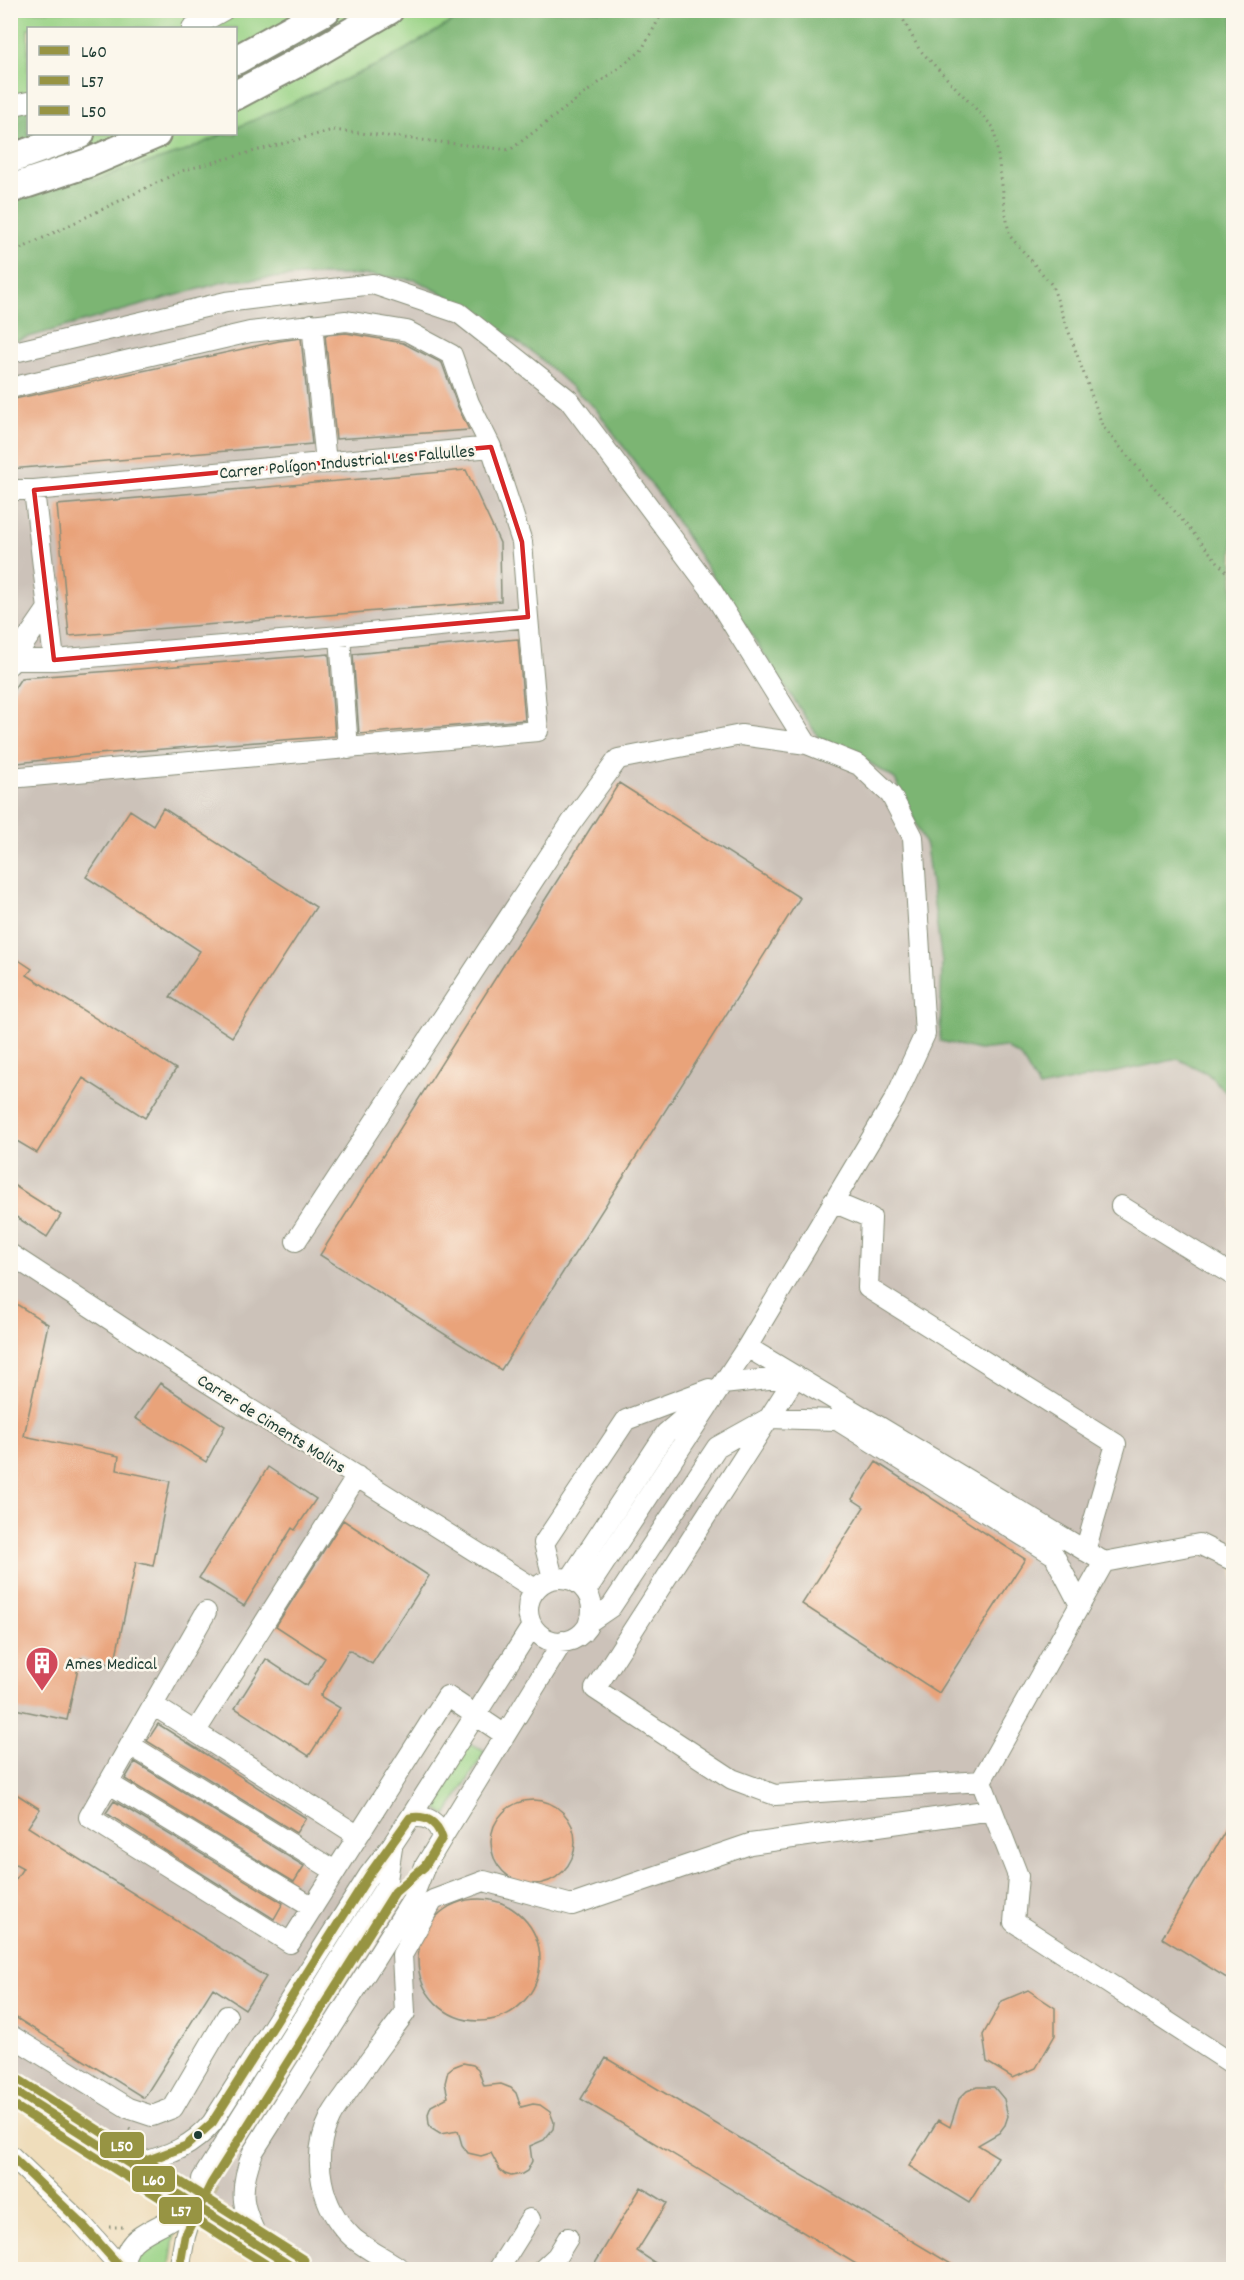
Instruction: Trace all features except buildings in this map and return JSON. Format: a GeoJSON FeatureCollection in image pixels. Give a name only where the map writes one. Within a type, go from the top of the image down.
{"type":"FeatureCollection","features":[{"type":"Feature","properties":{"kind":"highway"},"geometry":{"type":"LineString","coordinates":[[237,59],[326,10]]}},
{"type":"Feature","properties":{"kind":"highway"},"geometry":{"type":"LineString","coordinates":[[237,94],[310,56],[389,10]]}},
{"type":"Feature","properties":{"kind":"highway"},"geometry":{"type":"LineString","coordinates":[[10,159],[77,135]]}},
{"type":"Feature","properties":{"kind":"highway"},"geometry":{"type":"LineString","coordinates":[[10,189],[88,163],[154,135]]}},
{"type":"Feature","properties":{"kind":"main road"},"geometry":{"type":"LineString","coordinates":[[10,2088],[298,2270]]}},
{"type":"Feature","properties":{"kind":"street"},"geometry":{"type":"LineString","coordinates":[[194,27],[224,10]]}},
{"type":"Feature","properties":{"kind":"street"},"geometry":{"type":"LineString","coordinates":[[10,106],[27,102]]}},
{"type":"Feature","properties":{"kind":"street"},"geometry":{"type":"LineString","coordinates":[[10,353],[226,302],[373,284],[459,313],[569,400],[712,591],[807,744]]}},
{"type":"Feature","properties":{"kind":"street"},"geometry":{"type":"LineString","coordinates":[[10,388],[250,332],[346,321],[407,331],[452,355],[469,403],[491,447]]}},
{"type":"Feature","properties":{"kind":"street"},"geometry":{"type":"LineString","coordinates":[[312,324],[326,463]]}},
{"type":"Feature","properties":{"kind":"street","name":"Carrer Polígon Industrial Les Fallulles"},"geometry":{"type":"LineString","coordinates":[[10,490],[491,447],[522,542],[538,731],[348,749]]}},
{"type":"Feature","properties":{"kind":"street"},"geometry":{"type":"LineString","coordinates":[[34,489],[54,660]]}},
{"type":"Feature","properties":{"kind":"street"},"geometry":{"type":"LineString","coordinates":[[12,662],[47,610]]}},
{"type":"Feature","properties":{"kind":"street"},"geometry":{"type":"LineString","coordinates":[[12,662],[340,636],[528,617]]}},
{"type":"Feature","properties":{"kind":"street"},"geometry":{"type":"LineString","coordinates":[[10,778],[348,749],[340,636]]}},
{"type":"Feature","properties":{"kind":"street"},"geometry":{"type":"LineString","coordinates":[[296,1241],[571,823],[618,759],[741,735],[807,744],[858,765],[891,795],[913,837],[925,1034],[895,1099],[747,1347],[723,1384],[570,1583]]}},
{"type":"Feature","properties":{"kind":"street"},"geometry":{"type":"LineString","coordinates":[[833,1202],[871,1218],[868,1288],[1116,1444],[1085,1551]]}},
{"type":"Feature","properties":{"kind":"street"},"geometry":{"type":"LineString","coordinates":[[1121,1206],[1233,1276]]}},
{"type":"Feature","properties":{"kind":"street","name":"Carrer de Ciments Molins"},"geometry":{"type":"LineString","coordinates":[[10,1254],[176,1362],[536,1589]]}},
{"type":"Feature","properties":{"kind":"street"},"geometry":{"type":"LineString","coordinates":[[747,1347],[1104,1563],[1199,1544],[1233,1561]]}},
{"type":"Feature","properties":{"kind":"street"},"geometry":{"type":"LineString","coordinates":[[589,1623],[592,1610],[570,1583],[544,1543],[626,1420],[723,1384],[796,1376]]}},
{"type":"Feature","properties":{"kind":"street"},"geometry":{"type":"LineString","coordinates":[[796,1376],[595,1689],[732,1779],[775,1795],[981,1781]]}},
{"type":"Feature","properties":{"kind":"street"},"geometry":{"type":"LineString","coordinates":[[570,1583],[543,1582],[530,1598],[528,1609],[532,1626],[543,1637],[563,1641],[573,1639],[583,1632],[589,1623],[611,1607],[717,1447],[769,1418],[837,1420],[1054,1555],[1080,1605]]}},
{"type":"Feature","properties":{"kind":"street"},"geometry":{"type":"LineString","coordinates":[[196,1731],[357,1476]]}},
{"type":"Feature","properties":{"kind":"street"},"geometry":{"type":"LineString","coordinates":[[981,1781],[1104,1563]]}},
{"type":"Feature","properties":{"kind":"street"},"geometry":{"type":"LineString","coordinates":[[206,1612],[88,1817],[290,1943],[447,1696],[505,1734]]}},
{"type":"Feature","properties":{"kind":"street"},"geometry":{"type":"LineString","coordinates":[[133,2166],[183,2148],[201,2136],[212,2123],[369,1875],[410,1818],[532,1626]]}},
{"type":"Feature","properties":{"kind":"street"},"geometry":{"type":"LineString","coordinates":[[262,2247],[249,2222],[244,2201],[244,2176],[253,2152],[411,1902],[425,1866],[563,1641]]}},
{"type":"Feature","properties":{"kind":"street"},"geometry":{"type":"LineString","coordinates":[[153,1705],[357,1835]]}},
{"type":"Feature","properties":{"kind":"street"},"geometry":{"type":"LineString","coordinates":[[130,1745],[335,1871]]}},
{"type":"Feature","properties":{"kind":"street"},"geometry":{"type":"LineString","coordinates":[[981,1781],[1018,1876],[1014,1922],[1233,2065]]}},
{"type":"Feature","properties":{"kind":"street"},"geometry":{"type":"LineString","coordinates":[[108,1784],[313,1907]]}},
{"type":"Feature","properties":{"kind":"street"},"geometry":{"type":"LineString","coordinates":[[402,2270],[354,2239],[338,2222],[324,2192],[320,2164],[321,2141],[330,2118],[371,2057],[405,2013],[402,1955],[433,1900],[484,1881],[572,1905],[750,1844],[992,1810]]}},
{"type":"Feature","properties":{"kind":"street"},"geometry":{"type":"LineString","coordinates":[[410,1818],[418,1816],[432,1821],[438,1827],[442,1838]]}},
{"type":"Feature","properties":{"kind":"street"},"geometry":{"type":"LineString","coordinates":[[392,1845],[386,1887],[206,2181],[395,1892],[425,1866]]}},
{"type":"Feature","properties":{"kind":"street"},"geometry":{"type":"LineString","coordinates":[[10,2035],[128,2108],[152,2116],[174,2108],[227,2016]]}},
{"type":"Feature","properties":{"kind":"street"},"geometry":{"type":"LineString","coordinates":[[10,2155],[81,2223],[124,2270]]}},
{"type":"Feature","properties":{"kind":"street"},"geometry":{"type":"LineString","coordinates":[[498,2270],[530,2219]]}},
{"type":"Feature","properties":{"kind":"street"},"geometry":{"type":"LineString","coordinates":[[124,2270],[126,2252],[132,2242],[142,2234],[181,2222],[184,2236],[179,2270]]}},
{"type":"Feature","properties":{"kind":"street"},"geometry":{"type":"LineString","coordinates":[[542,2270],[556,2256],[568,2238]]}},
{"type":"Feature","properties":{"kind":"path"},"geometry":{"type":"LineString","coordinates":[[10,254],[181,171],[333,130],[510,150],[641,51],[664,10]]}},
{"type":"Feature","properties":{"kind":"path"},"geometry":{"type":"LineString","coordinates":[[898,10],[919,49],[994,128],[1009,235],[1052,285],[1103,427],[1233,581]]}},
{"type":"Feature","properties":{"kind":"highlighted area"},"geometry":{"type":"Polygon","coordinates":[[[491,447],[522,542],[528,617],[54,660],[34,490],[491,447]]]}},
{"type":"Feature","properties":{"kind":"shaded area"},"geometry":{"type":"Polygon","coordinates":[[[316,275],[369,275],[416,280],[468,307],[536,355],[596,409],[662,499],[867,761],[895,779],[926,846],[942,963],[940,1041],[979,1050],[1005,1047],[1021,1056],[1039,1088],[1178,1059],[1207,1073],[1233,1099],[1233,2269],[323,2269],[11,2071],[10,342],[227,281],[316,275]]]}},
{"type":"Feature","properties":{"kind":"green space"},"geometry":{"type":"Polygon","coordinates":[[[10,11],[470,11],[386,61],[237,128],[237,27],[27,27],[27,110],[11,91],[10,11]]]}},
{"type":"Feature","properties":{"kind":"green space"},"geometry":{"type":"Polygon","coordinates":[[[470,11],[1233,11],[1233,1099],[1207,1073],[1178,1059],[1039,1088],[1021,1057],[1005,1047],[979,1050],[940,1041],[942,963],[926,846],[895,779],[867,761],[819,738],[662,499],[596,409],[536,355],[468,307],[416,280],[369,275],[316,275],[227,281],[11,342],[10,91],[27,110],[27,135],[49,135],[62,151],[93,180],[186,151],[221,135],[237,135],[237,128],[386,61],[470,11]]]}},
{"type":"Feature","properties":{"kind":"green space"},"geometry":{"type":"Polygon","coordinates":[[[49,135],[221,135],[186,151],[92,180],[49,135]]]}},
{"type":"Feature","properties":{"kind":"green space"},"geometry":{"type":"Polygon","coordinates":[[[467,1744],[485,1752],[446,1815],[430,1803],[467,1744]]]}},
{"type":"Feature","properties":{"kind":"green space"},"geometry":{"type":"Polygon","coordinates":[[[175,2232],[168,2269],[140,2269],[137,2261],[141,2249],[153,2240],[175,2232]]]}},
{"type":"Feature","properties":{"kind":"tunnel"},"geometry":{"type":"LineString","coordinates":[[192,2219],[211,2184]]}},
{"type":"Feature","properties":{"kind":"transit line","name":"L60"},"geometry":{"type":"LineString","coordinates":[[133,2166],[186,2146],[212,2123],[369,1875],[410,1818],[426,1819],[434,1824],[442,1838],[425,1866],[395,1892],[211,2184],[185,2236],[179,2270]]}},
{"type":"Feature","properties":{"kind":"transit line","name":"L50"},"geometry":{"type":"LineString","coordinates":[[16,2078],[304,2260]]}},
{"type":"Feature","properties":{"kind":"transit line","name":"L60"},"geometry":{"type":"LineString","coordinates":[[10,2088],[297,2270]]}},
{"type":"Feature","properties":{"kind":"transit line","name":"L57"},"geometry":{"type":"LineString","coordinates":[[10,2103],[275,2270]]}},
{"type":"Feature","properties":{"kind":"transit line","name":"L60"},"geometry":{"type":"LineString","coordinates":[[10,2155],[81,2223],[123,2270]]}},
{"type":"Feature","properties":{"kind":"place","name":"Ames Medical"},"geometry":{"type":"Point","coordinates":[42,1692]}}]}
